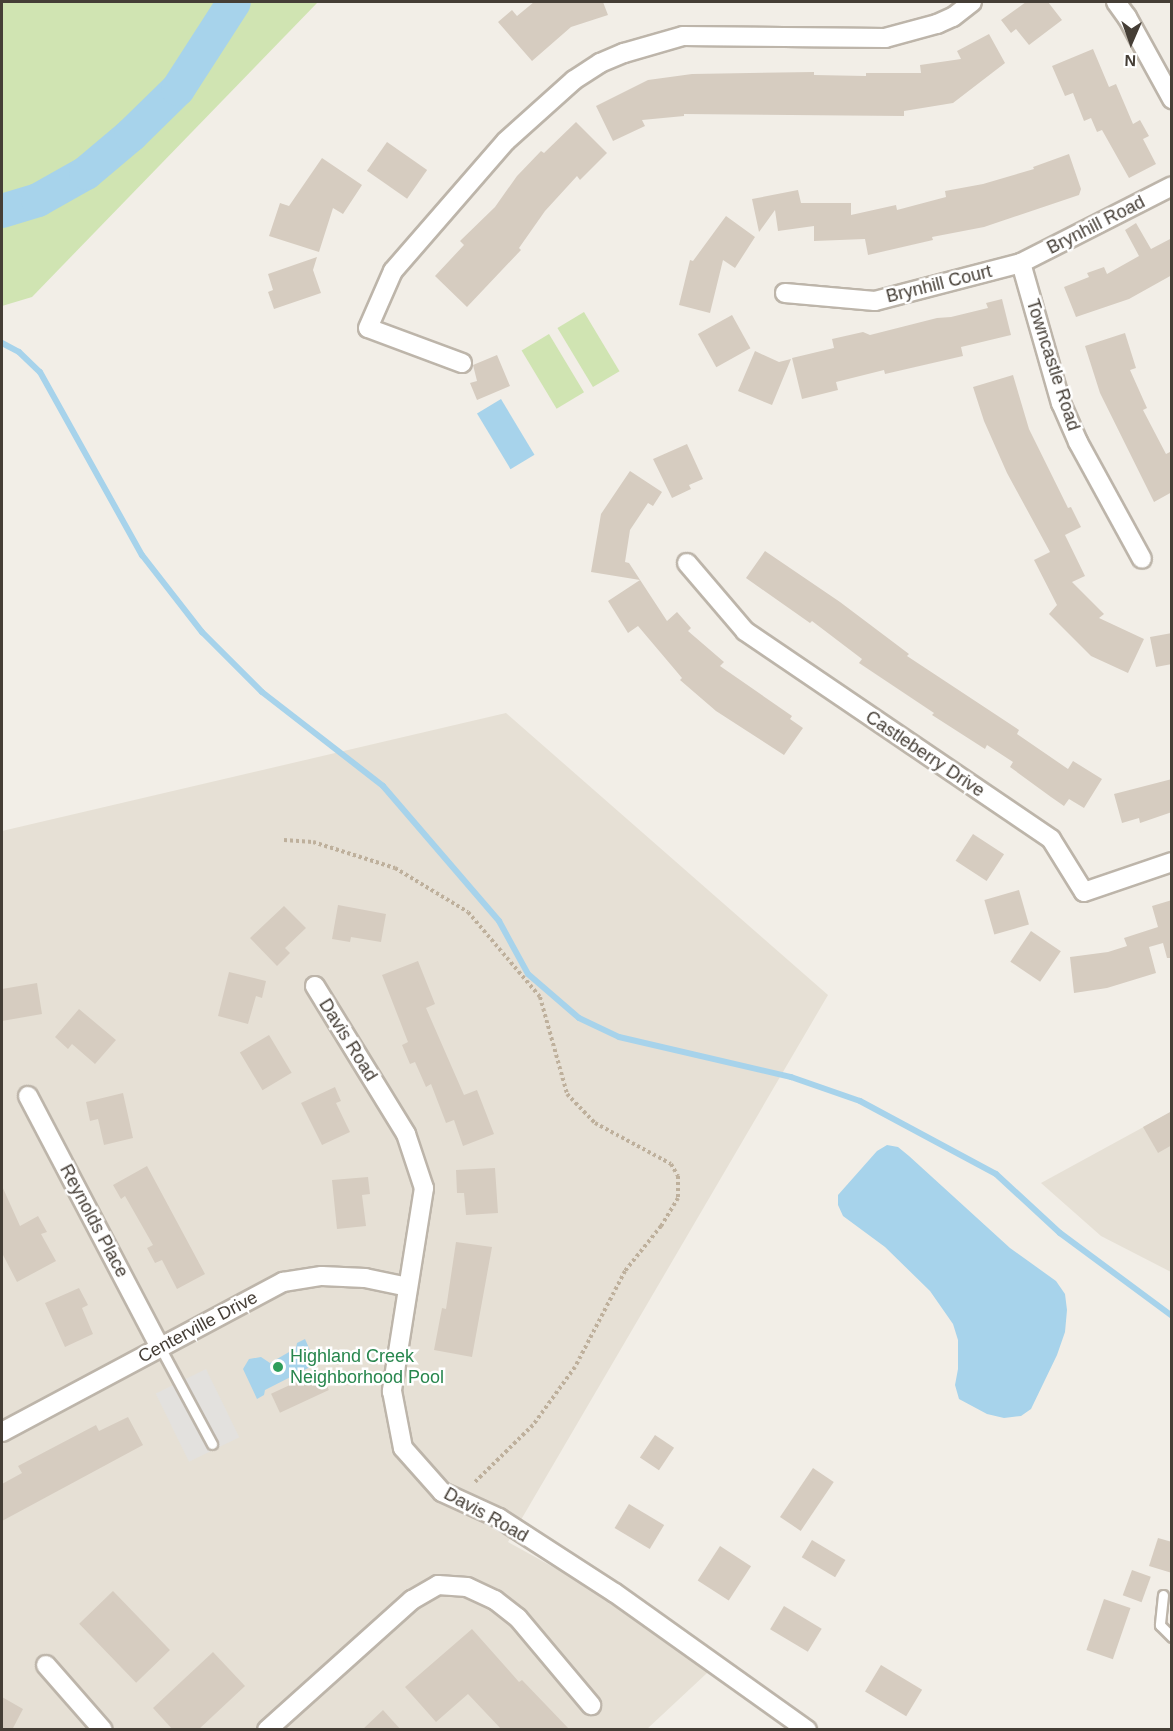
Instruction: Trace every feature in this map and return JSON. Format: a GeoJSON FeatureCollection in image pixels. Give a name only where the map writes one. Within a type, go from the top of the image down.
{"type":"FeatureCollection","features":[{"type":"Feature","properties":{"kind":"street"},"geometry":{"type":"LineString","coordinates":[[462,363],[368,327],[393,271],[506,141],[574,80],[600,63],[624,52],[683,36],[885,38],[937,24],[953,17],[972,2]]}},
{"type":"Feature","properties":{"kind":"street"},"geometry":{"type":"LineString","coordinates":[[1116,2],[1127,17],[1172,99]]}},
{"type":"Feature","properties":{"kind":"street","name":"Brynhill Road"},"geometry":{"type":"LineString","coordinates":[[1021,263],[1172,186]]}},
{"type":"Feature","properties":{"kind":"street","name":"Brynhill Court"},"geometry":{"type":"LineString","coordinates":[[785,293],[875,301],[1021,263]]}},
{"type":"Feature","properties":{"kind":"street","name":"Towncastle Road"},"geometry":{"type":"LineString","coordinates":[[1021,263],[1061,404],[1078,442],[1142,559]]}},
{"type":"Feature","properties":{"kind":"street","name":"Castleberry Drive"},"geometry":{"type":"LineString","coordinates":[[687,563],[745,631],[1051,839],[1084,892],[1172,862]]}},
{"type":"Feature","properties":{"kind":"street","name":"Davis Road"},"geometry":{"type":"LineString","coordinates":[[315,986],[406,1134],[424,1188],[392,1391],[403,1448],[442,1492],[499,1518],[605,1587],[807,1730]]}},
{"type":"Feature","properties":{"kind":"street","name":"Reynolds Place"},"geometry":{"type":"LineString","coordinates":[[28,1096],[160,1347]]}},
{"type":"Feature","properties":{"kind":"street","name":"Centerville Drive"},"geometry":{"type":"LineString","coordinates":[[2,1432],[283,1282],[322,1276],[355,1277],[408,1287]]}},
{"type":"Feature","properties":{"kind":"street"},"geometry":{"type":"LineString","coordinates":[[267,1730],[412,1600],[438,1585],[467,1587],[495,1600],[518,1618],[591,1705]]}},
{"type":"Feature","properties":{"kind":"street"},"geometry":{"type":"LineString","coordinates":[[46,1665],[103,1730]]}},
{"type":"Feature","properties":{"kind":"lane"},"geometry":{"type":"LineString","coordinates":[[160,1347],[212,1444]]}},
{"type":"Feature","properties":{"kind":"lane"},"geometry":{"type":"LineString","coordinates":[[1163,1595],[1160,1625],[1172,1637]]}},
{"type":"Feature","properties":{"kind":"path"},"geometry":{"type":"LineString","coordinates":[[284,840],[313,842],[395,868],[468,912],[540,998],[567,1094],[595,1123],[671,1164],[678,1176],[678,1198],[661,1226],[625,1271],[575,1367],[533,1425],[474,1483]]}},
{"type":"Feature","properties":{"kind":"shaded area"},"geometry":{"type":"Polygon","coordinates":[[[506,713],[828,995],[508,1542],[721,1660],[647,1729],[2,1729],[2,831],[506,713]]]}},
{"type":"Feature","properties":{"kind":"shaded area"},"geometry":{"type":"Polygon","coordinates":[[[1171,1112],[1171,1272],[1101,1236],[1041,1183],[1171,1112]]]}},
{"type":"Feature","properties":{"kind":"shaded area"},"geometry":{"type":"Polygon","coordinates":[[[206,1369],[239,1437],[189,1462],[156,1394],[206,1369]]]}},
{"type":"Feature","properties":{"kind":"green space"},"geometry":{"type":"Polygon","coordinates":[[[2,2],[318,2],[32,297],[2,306],[2,2]]]}},
{"type":"Feature","properties":{"kind":"green space"},"geometry":{"type":"Polygon","coordinates":[[[584,312],[620,371],[593,387],[557,328],[584,312]]]}},
{"type":"Feature","properties":{"kind":"green space"},"geometry":{"type":"Polygon","coordinates":[[[549,334],[584,392],[557,409],[522,350],[549,334]]]}},
{"type":"Feature","properties":{"kind":"water"},"geometry":{"type":"Polygon","coordinates":[[[501,399],[534,455],[510,469],[477,413],[501,399]]]}},
{"type":"Feature","properties":{"kind":"water"},"geometry":{"type":"Polygon","coordinates":[[[887,1145],[898,1147],[909,1156],[1010,1248],[1056,1281],[1065,1294],[1067,1310],[1065,1332],[1057,1355],[1031,1409],[1021,1416],[1004,1418],[987,1414],[959,1399],[955,1385],[958,1369],[958,1340],[953,1324],[930,1291],[885,1247],[843,1216],[838,1205],[838,1195],[877,1151],[887,1145]]]}},
{"type":"Feature","properties":{"kind":"water","name":"Highland Creek Neighborhood Pool"},"geometry":{"type":"Polygon","coordinates":[[[305,1339],[316,1364],[265,1390],[264,1395],[257,1399],[243,1369],[249,1359],[261,1357],[270,1363],[296,1348],[297,1343],[305,1339]]]}},
{"type":"Feature","properties":{"kind":"building"},"geometry":{"type":"Polygon","coordinates":[[[534,2],[603,2],[608,15],[571,27],[532,61],[498,22],[512,10],[517,16],[534,2]]]}},
{"type":"Feature","properties":{"kind":"building"},"geometry":{"type":"Polygon","coordinates":[[[1026,2],[1048,2],[1062,20],[1029,45],[1016,29],[1011,33],[1001,20],[1026,2]]]}},
{"type":"Feature","properties":{"kind":"building"},"geometry":{"type":"Polygon","coordinates":[[[989,34],[1005,63],[953,103],[904,111],[904,116],[684,114],[684,116],[642,120],[645,126],[613,141],[596,106],[648,80],[692,74],[814,72],[814,75],[866,76],[866,73],[921,73],[920,65],[961,59],[957,51],[989,34]]]}},
{"type":"Feature","properties":{"kind":"building"},"geometry":{"type":"Polygon","coordinates":[[[1093,49],[1109,87],[1116,84],[1133,124],[1140,120],[1149,136],[1143,139],[1156,164],[1129,178],[1102,130],[1097,132],[1091,118],[1084,121],[1073,93],[1065,96],[1052,66],[1093,49]]]}},
{"type":"Feature","properties":{"kind":"building"},"geometry":{"type":"Polygon","coordinates":[[[576,122],[607,153],[580,180],[577,176],[545,211],[519,248],[521,250],[467,307],[435,276],[464,245],[460,241],[495,207],[517,176],[541,151],[544,153],[576,122]]]}},
{"type":"Feature","properties":{"kind":"building"},"geometry":{"type":"Polygon","coordinates":[[[387,142],[427,170],[407,199],[367,171],[387,142]]]}},
{"type":"Feature","properties":{"kind":"building"},"geometry":{"type":"Polygon","coordinates":[[[1069,154],[1081,189],[1079,195],[984,227],[932,237],[933,240],[868,255],[865,239],[814,241],[814,226],[778,231],[775,210],[759,232],[752,199],[798,190],[801,203],[851,203],[851,215],[896,205],[897,210],[946,197],[945,191],[983,184],[1034,169],[1033,167],[1069,154]]]}},
{"type":"Feature","properties":{"kind":"building"},"geometry":{"type":"Polygon","coordinates":[[[322,158],[362,185],[343,214],[333,208],[319,252],[269,236],[280,203],[289,206],[322,158]]]}},
{"type":"Feature","properties":{"kind":"building"},"geometry":{"type":"Polygon","coordinates":[[[726,216],[755,237],[735,268],[723,260],[710,313],[679,305],[690,260],[693,261],[726,216]]]}},
{"type":"Feature","properties":{"kind":"building"},"geometry":{"type":"Polygon","coordinates":[[[1136,223],[1151,249],[1172,238],[1172,275],[1129,299],[1076,317],[1064,287],[1089,277],[1087,273],[1104,267],[1107,274],[1139,256],[1125,230],[1136,223]]]}},
{"type":"Feature","properties":{"kind":"building"},"geometry":{"type":"Polygon","coordinates":[[[317,257],[313,270],[321,293],[274,309],[268,292],[273,290],[268,274],[317,257]]]}},
{"type":"Feature","properties":{"kind":"building"},"geometry":{"type":"Polygon","coordinates":[[[1002,299],[1011,335],[961,347],[963,356],[885,374],[884,370],[836,382],[838,390],[802,399],[792,358],[834,348],[832,339],[863,332],[870,335],[937,318],[951,317],[988,308],[986,303],[1002,299]]]}},
{"type":"Feature","properties":{"kind":"building"},"geometry":{"type":"Polygon","coordinates":[[[732,315],[750,348],[716,367],[698,334],[732,315]]]}},
{"type":"Feature","properties":{"kind":"building"},"geometry":{"type":"Polygon","coordinates":[[[1125,333],[1136,368],[1130,370],[1147,408],[1143,410],[1166,454],[1172,451],[1172,492],[1154,502],[1100,393],[1085,346],[1125,333]]]}},
{"type":"Feature","properties":{"kind":"building"},"geometry":{"type":"Polygon","coordinates":[[[755,351],[779,362],[791,359],[772,405],[738,391],[755,351]]]}},
{"type":"Feature","properties":{"kind":"building"},"geometry":{"type":"Polygon","coordinates":[[[497,355],[510,386],[477,400],[470,383],[477,381],[473,365],[497,355]]]}},
{"type":"Feature","properties":{"kind":"building"},"geometry":{"type":"Polygon","coordinates":[[[1013,375],[1029,429],[1068,508],[1071,507],[1081,527],[1065,535],[1085,576],[1072,582],[1104,614],[1099,618],[1144,639],[1128,673],[1091,656],[1049,614],[1057,605],[1034,560],[1050,552],[1007,473],[984,421],[973,387],[1013,375]]]}},
{"type":"Feature","properties":{"kind":"building"},"geometry":{"type":"Polygon","coordinates":[[[687,444],[703,479],[689,485],[691,489],[672,498],[653,459],[687,444]]]}},
{"type":"Feature","properties":{"kind":"building"},"geometry":{"type":"Polygon","coordinates":[[[630,471],[662,492],[653,506],[648,503],[630,530],[625,562],[629,563],[667,621],[677,612],[691,628],[688,631],[724,662],[720,666],[792,716],[790,719],[803,728],[784,755],[716,711],[680,680],[682,678],[638,626],[628,633],[608,601],[640,580],[591,572],[601,514],[630,471]]]}},
{"type":"Feature","properties":{"kind":"building"},"geometry":{"type":"Polygon","coordinates":[[[765,551],[840,602],[909,654],[907,656],[1019,730],[1017,734],[1068,769],[1073,761],[1102,779],[1084,808],[1069,799],[1064,806],[1010,767],[1013,762],[987,745],[985,749],[932,715],[934,713],[859,663],[862,659],[812,621],[810,623],[746,578],[765,551]]]}},
{"type":"Feature","properties":{"kind":"building"},"geometry":{"type":"Polygon","coordinates":[[[1172,633],[1172,664],[1156,667],[1150,637],[1172,633]]]}},
{"type":"Feature","properties":{"kind":"building"},"geometry":{"type":"Polygon","coordinates":[[[1172,779],[1172,812],[1140,823],[1139,818],[1122,823],[1114,794],[1172,779]]]}},
{"type":"Feature","properties":{"kind":"building"},"geometry":{"type":"Polygon","coordinates":[[[973,834],[1004,854],[987,881],[956,861],[973,834]]]}},
{"type":"Feature","properties":{"kind":"building"},"geometry":{"type":"Polygon","coordinates":[[[1019,890],[1029,925],[994,935],[984,900],[1019,890]]]}},
{"type":"Feature","properties":{"kind":"building"},"geometry":{"type":"Polygon","coordinates":[[[1172,900],[1172,958],[1167,958],[1163,943],[1149,947],[1156,973],[1107,988],[1074,993],[1070,957],[1108,952],[1127,946],[1124,938],[1158,927],[1152,906],[1172,900]]]}},
{"type":"Feature","properties":{"kind":"building"},"geometry":{"type":"Polygon","coordinates":[[[338,905],[386,914],[381,942],[351,937],[350,942],[332,939],[338,905]]]}},
{"type":"Feature","properties":{"kind":"building"},"geometry":{"type":"Polygon","coordinates":[[[284,906],[306,928],[285,948],[290,953],[277,966],[250,938],[284,906]]]}},
{"type":"Feature","properties":{"kind":"building"},"geometry":{"type":"Polygon","coordinates":[[[1031,931],[1061,951],[1040,982],[1010,962],[1031,931]]]}},
{"type":"Feature","properties":{"kind":"building"},"geometry":{"type":"Polygon","coordinates":[[[418,961],[435,1004],[426,1008],[464,1095],[477,1090],[494,1134],[463,1146],[454,1120],[446,1123],[431,1084],[426,1087],[415,1062],[410,1064],[402,1045],[408,1042],[382,975],[418,961]]]}},
{"type":"Feature","properties":{"kind":"building"},"geometry":{"type":"Polygon","coordinates":[[[229,972],[266,981],[262,998],[256,996],[248,1024],[218,1016],[229,972]]]}},
{"type":"Feature","properties":{"kind":"building"},"geometry":{"type":"Polygon","coordinates":[[[37,983],[42,1014],[2,1021],[2,989],[37,983]]]}},
{"type":"Feature","properties":{"kind":"building"},"geometry":{"type":"Polygon","coordinates":[[[79,1009],[116,1040],[95,1064],[72,1044],[68,1049],[55,1037],[79,1009]]]}},
{"type":"Feature","properties":{"kind":"building"},"geometry":{"type":"Polygon","coordinates":[[[269,1035],[292,1073],[263,1090],[240,1053],[269,1035]]]}},
{"type":"Feature","properties":{"kind":"building"},"geometry":{"type":"Polygon","coordinates":[[[335,1087],[341,1101],[336,1103],[350,1132],[322,1145],[301,1103],[335,1087]]]}},
{"type":"Feature","properties":{"kind":"building"},"geometry":{"type":"Polygon","coordinates":[[[123,1093],[133,1138],[104,1145],[98,1119],[90,1121],[86,1102],[123,1093]]]}},
{"type":"Feature","properties":{"kind":"building"},"geometry":{"type":"Polygon","coordinates":[[[1172,1111],[1172,1145],[1158,1153],[1143,1127],[1172,1111]]]}},
{"type":"Feature","properties":{"kind":"building"},"geometry":{"type":"Polygon","coordinates":[[[147,1166],[205,1274],[177,1289],[162,1260],[155,1263],[147,1248],[153,1245],[125,1196],[121,1199],[113,1185],[147,1166]]]}},
{"type":"Feature","properties":{"kind":"building"},"geometry":{"type":"Polygon","coordinates":[[[495,1168],[498,1213],[466,1215],[464,1193],[457,1193],[456,1170],[495,1168]]]}},
{"type":"Feature","properties":{"kind":"building"},"geometry":{"type":"Polygon","coordinates":[[[368,1177],[370,1194],[362,1195],[366,1226],[337,1229],[332,1180],[368,1177]]]}},
{"type":"Feature","properties":{"kind":"building"},"geometry":{"type":"Polygon","coordinates":[[[2,1186],[20,1226],[38,1216],[47,1232],[41,1234],[56,1261],[17,1282],[2,1253],[2,1186]]]}},
{"type":"Feature","properties":{"kind":"building"},"geometry":{"type":"Polygon","coordinates":[[[456,1242],[492,1247],[472,1357],[434,1350],[442,1308],[446,1309],[456,1242]]]}},
{"type":"Feature","properties":{"kind":"building"},"geometry":{"type":"Polygon","coordinates":[[[79,1288],[88,1305],[82,1308],[93,1334],[65,1347],[45,1303],[79,1288]]]}},
{"type":"Feature","properties":{"kind":"building"},"geometry":{"type":"Polygon","coordinates":[[[320,1371],[329,1390],[280,1413],[271,1394],[320,1371]]]}},
{"type":"Feature","properties":{"kind":"building"},"geometry":{"type":"Polygon","coordinates":[[[128,1417],[143,1445],[2,1521],[2,1484],[22,1473],[18,1466],[96,1425],[99,1431],[128,1417]]]}},
{"type":"Feature","properties":{"kind":"building"},"geometry":{"type":"Polygon","coordinates":[[[655,1435],[674,1448],[659,1470],[640,1457],[655,1435]]]}},
{"type":"Feature","properties":{"kind":"building"},"geometry":{"type":"Polygon","coordinates":[[[813,1468],[834,1482],[801,1531],[780,1517],[813,1468]]]}},
{"type":"Feature","properties":{"kind":"building"},"geometry":{"type":"Polygon","coordinates":[[[629,1504],[664,1525],[650,1549],[615,1528],[629,1504]]]}},
{"type":"Feature","properties":{"kind":"building"},"geometry":{"type":"Polygon","coordinates":[[[1158,1538],[1172,1542],[1172,1573],[1149,1566],[1158,1538]]]}},
{"type":"Feature","properties":{"kind":"building"},"geometry":{"type":"Polygon","coordinates":[[[812,1540],[845,1560],[835,1577],[802,1557],[812,1540]]]}},
{"type":"Feature","properties":{"kind":"building"},"geometry":{"type":"Polygon","coordinates":[[[720,1546],[751,1566],[729,1601],[698,1580],[720,1546]]]}},
{"type":"Feature","properties":{"kind":"building"},"geometry":{"type":"Polygon","coordinates":[[[1132,1570],[1151,1577],[1142,1602],[1123,1595],[1132,1570]]]}},
{"type":"Feature","properties":{"kind":"building"},"geometry":{"type":"Polygon","coordinates":[[[113,1591],[170,1650],[136,1683],[79,1624],[113,1591]]]}},
{"type":"Feature","properties":{"kind":"building"},"geometry":{"type":"Polygon","coordinates":[[[1104,1599],[1130,1608],[1113,1659],[1086,1650],[1104,1599]]]}},
{"type":"Feature","properties":{"kind":"building"},"geometry":{"type":"Polygon","coordinates":[[[784,1606],[822,1629],[808,1652],[770,1629],[784,1606]]]}},
{"type":"Feature","properties":{"kind":"building"},"geometry":{"type":"Polygon","coordinates":[[[472,1629],[519,1682],[522,1680],[570,1730],[502,1730],[468,1694],[436,1722],[405,1687],[472,1629]]]}},
{"type":"Feature","properties":{"kind":"building"},"geometry":{"type":"Polygon","coordinates":[[[213,1652],[245,1686],[198,1730],[173,1730],[153,1708],[213,1652]]]}},
{"type":"Feature","properties":{"kind":"building"},"geometry":{"type":"Polygon","coordinates":[[[881,1665],[922,1690],[906,1716],[865,1692],[881,1665]]]}},
{"type":"Feature","properties":{"kind":"building"},"geometry":{"type":"Polygon","coordinates":[[[2,1697],[23,1709],[12,1730],[2,1730],[2,1697]]]}},
{"type":"Feature","properties":{"kind":"building"},"geometry":{"type":"Polygon","coordinates":[[[383,1710],[401,1730],[362,1730],[383,1710]]]}},
{"type":"Feature","properties":{"kind":"waterway"},"geometry":{"type":"LineString","coordinates":[[2,211],[38,200],[86,173],[131,135],[178,89],[234,2]]}},
{"type":"Feature","properties":{"kind":"waterway"},"geometry":{"type":"LineString","coordinates":[[2,343],[19,352],[40,372],[142,555],[202,632],[262,692],[383,786],[499,921],[528,974],[579,1018],[619,1037],[791,1077],[860,1101],[996,1174],[1060,1233],[1172,1316]]}},
{"type":"Feature","properties":{"kind":"place","name":"Highland Creek Neighborhood Pool"},"geometry":{"type":"Point","coordinates":[278,1367]}}]}
